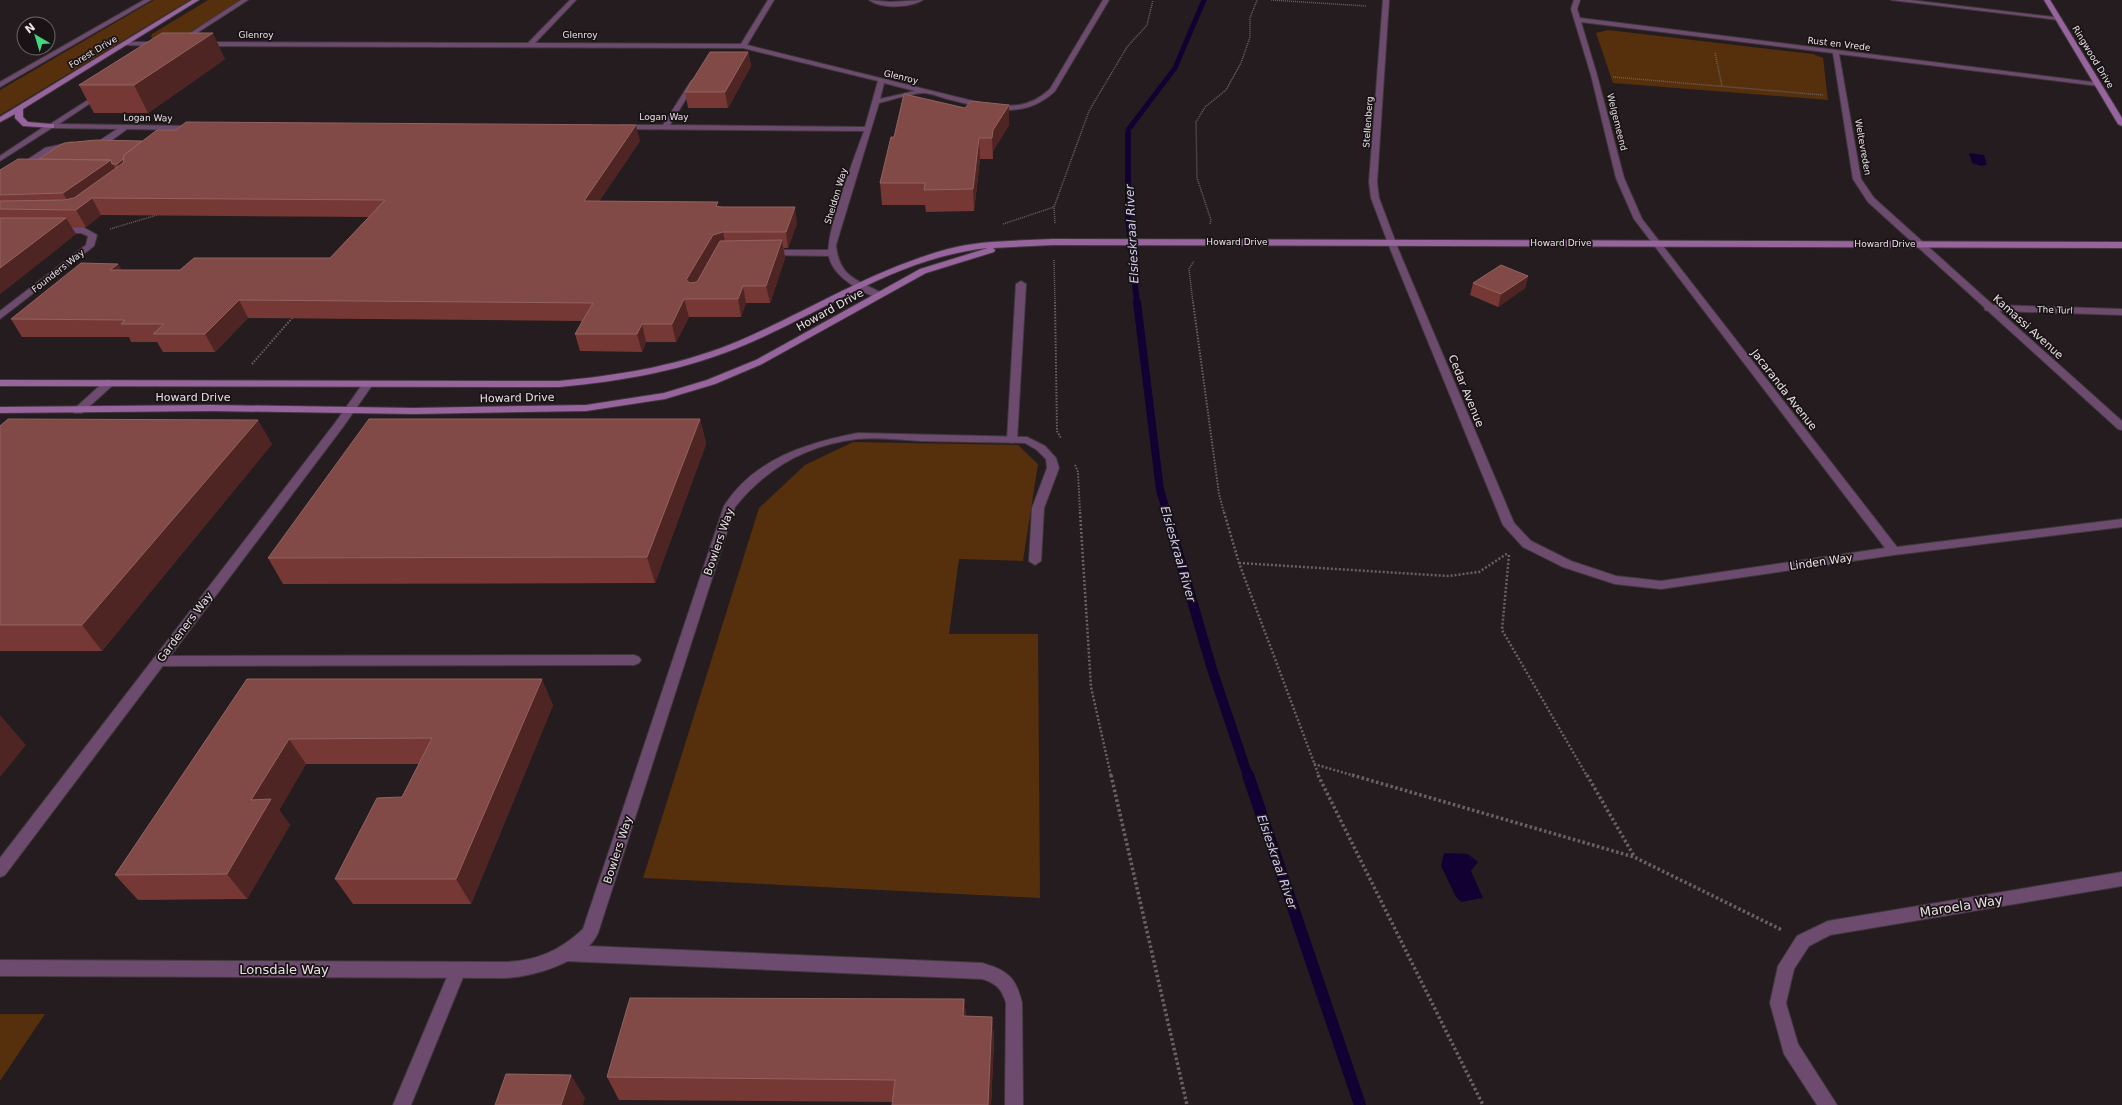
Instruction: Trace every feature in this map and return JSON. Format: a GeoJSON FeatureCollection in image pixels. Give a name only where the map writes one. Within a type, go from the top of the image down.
{"type":"FeatureCollection","features":[{"type":"Feature","properties":{"kind":"street"},"geometry":{"type":"LineString","coordinates":[[0,85],[148,0]]}},
{"type":"Feature","properties":{"kind":"street","name":"Forest Drive"},"geometry":{"type":"LineString","coordinates":[[0,120],[196,0]]}},
{"type":"Feature","properties":{"kind":"street"},"geometry":{"type":"LineString","coordinates":[[188,44],[176,44],[245,0]]}},
{"type":"Feature","properties":{"kind":"street"},"geometry":{"type":"LineString","coordinates":[[531,44],[573,0]]}},
{"type":"Feature","properties":{"kind":"street"},"geometry":{"type":"LineString","coordinates":[[743,46],[771,0]]}},
{"type":"Feature","properties":{"kind":"street"},"geometry":{"type":"LineString","coordinates":[[872,0],[888,4],[900,4],[920,0]]}},
{"type":"Feature","properties":{"kind":"street","name":"Glenroy"},"geometry":{"type":"LineString","coordinates":[[196,44],[531,44],[715,48],[743,46],[923,92],[985,106],[1010,109],[1028,106],[1043,99],[1053,90],[1106,0]]}},
{"type":"Feature","properties":{"kind":"street","name":"Welgemeend"},"geometry":{"type":"LineString","coordinates":[[1577,0],[1574,9],[1594,75],[1620,178],[1638,219],[1655,244]]}},
{"type":"Feature","properties":{"kind":"street"},"geometry":{"type":"LineString","coordinates":[[1894,0],[2059,18]]}},
{"type":"Feature","properties":{"kind":"street","name":"Ringwood Drive"},"geometry":{"type":"LineString","coordinates":[[2047,0],[2122,124]]}},
{"type":"Feature","properties":{"kind":"street","name":"Stellenberg"},"geometry":{"type":"LineString","coordinates":[[1386,4],[1373,182],[1375,198],[1392,242]]}},
{"type":"Feature","properties":{"kind":"street","name":"Rust en Vrede"},"geometry":{"type":"LineString","coordinates":[[1577,20],[2098,84]]}},
{"type":"Feature","properties":{"kind":"street"},"geometry":{"type":"LineString","coordinates":[[124,44],[168,44]]}},
{"type":"Feature","properties":{"kind":"street","name":"Weltevreden"},"geometry":{"type":"LineString","coordinates":[[1836,53],[1857,179],[1871,200],[1919,244]]}},
{"type":"Feature","properties":{"kind":"street"},"geometry":{"type":"LineString","coordinates":[[665,127],[697,76]]}},
{"type":"Feature","properties":{"kind":"street","name":"Sheldon Way"},"geometry":{"type":"LineString","coordinates":[[879,295],[848,278],[837,268],[832,245],[838,220],[868,129],[881,82]]}},
{"type":"Feature","properties":{"kind":"street"},"geometry":{"type":"LineString","coordinates":[[1,159],[111,87]]}},
{"type":"Feature","properties":{"kind":"street"},"geometry":{"type":"LineString","coordinates":[[875,102],[923,92]]}},
{"type":"Feature","properties":{"kind":"street"},"geometry":{"type":"LineString","coordinates":[[19,108],[18,118],[24,123],[51,126]]}},
{"type":"Feature","properties":{"kind":"street","name":"Logan Way"},"geometry":{"type":"LineString","coordinates":[[51,126],[205,128]]}},
{"type":"Feature","properties":{"kind":"street"},"geometry":{"type":"LineString","coordinates":[[117,143],[99,143],[126,127]]}},
{"type":"Feature","properties":{"kind":"street","name":"Logan Way"},"geometry":{"type":"LineString","coordinates":[[610,127],[868,129]]}},
{"type":"Feature","properties":{"kind":"street"},"geometry":{"type":"LineString","coordinates":[[167,138],[180,128]]}},
{"type":"Feature","properties":{"kind":"street"},"geometry":{"type":"LineString","coordinates":[[0,182],[48,150],[60,146],[84,143]]}},
{"type":"Feature","properties":{"kind":"street"},"geometry":{"type":"LineString","coordinates":[[1,159],[36,158]]}},
{"type":"Feature","properties":{"kind":"street"},"geometry":{"type":"LineString","coordinates":[[16,171],[32,171]]}},
{"type":"Feature","properties":{"kind":"street","name":"Founders Way"},"geometry":{"type":"LineString","coordinates":[[0,316],[90,246],[93,235],[83,230],[45,230]]}},
{"type":"Feature","properties":{"kind":"street","name":"Howard Drive"},"geometry":{"type":"LineString","coordinates":[[0,383],[559,384],[606,380],[653,372],[698,359],[743,342],[860,284],[901,267],[950,252],[973,247],[1053,242],[2122,245]]}},
{"type":"Feature","properties":{"kind":"street","name":"Cedar Avenue"},"geometry":{"type":"LineString","coordinates":[[1392,242],[1509,524],[1527,544]]}},
{"type":"Feature","properties":{"kind":"street","name":"Jacaranda Avenue"},"geometry":{"type":"LineString","coordinates":[[1655,244],[1894,551]]}},
{"type":"Feature","properties":{"kind":"street","name":"Kamassi Avenue"},"geometry":{"type":"LineString","coordinates":[[1919,244],[1988,308],[2122,427]]}},
{"type":"Feature","properties":{"kind":"street","name":"Howard Drive"},"geometry":{"type":"LineString","coordinates":[[0,410],[78,411],[212,408],[349,411],[586,408],[665,396],[711,382],[759,362],[923,271],[975,256],[1000,246]]}},
{"type":"Feature","properties":{"kind":"street"},"geometry":{"type":"LineString","coordinates":[[755,253],[833,253]]}},
{"type":"Feature","properties":{"kind":"street"},"geometry":{"type":"LineString","coordinates":[[1012,440],[1021,284]]}},
{"type":"Feature","properties":{"kind":"street","name":"The Turl"},"geometry":{"type":"LineString","coordinates":[[1988,308],[2122,312]]}},
{"type":"Feature","properties":{"kind":"street"},"geometry":{"type":"LineString","coordinates":[[78,411],[109,383]]}},
{"type":"Feature","properties":{"kind":"street","name":"Gardeners Way"},"geometry":{"type":"LineString","coordinates":[[0,870],[368,384]]}},
{"type":"Feature","properties":{"kind":"street","name":"Bowlers Way"},"geometry":{"type":"LineString","coordinates":[[564,953],[580,944],[590,933],[730,506],[747,484],[769,467],[801,451],[828,442],[858,436],[1027,440],[1041,448],[1051,458],[1053,468],[1038,508],[1035,561]]}},
{"type":"Feature","properties":{"kind":"street","name":"Linden Way"},"geometry":{"type":"LineString","coordinates":[[1527,544],[1567,564],[1615,580],[1662,585],[1894,551],[2122,523]]}},
{"type":"Feature","properties":{"kind":"street"},"geometry":{"type":"LineString","coordinates":[[159,661],[634,660]]}},
{"type":"Feature","properties":{"kind":"street","name":"Maroela Way"},"geometry":{"type":"LineString","coordinates":[[1804,940],[1828,928],[2122,879]]}},
{"type":"Feature","properties":{"kind":"street"},"geometry":{"type":"LineString","coordinates":[[1804,940],[1786,966],[1778,1003],[1790,1048],[1828,1105]]}},
{"type":"Feature","properties":{"kind":"street"},"geometry":{"type":"LineString","coordinates":[[564,953],[982,971],[999,975],[1011,989],[1014,1004],[1014,1105]]}},
{"type":"Feature","properties":{"kind":"street","name":"Lonsdale Way"},"geometry":{"type":"LineString","coordinates":[[0,968],[458,970],[528,968],[548,962],[564,953]]}},
{"type":"Feature","properties":{"kind":"street"},"geometry":{"type":"LineString","coordinates":[[402,1105],[458,970]]}},
{"type":"Feature","properties":{"kind":"path"},"geometry":{"type":"LineString","coordinates":[[1055,227],[1054,207],[1089,111],[1127,47],[1147,25],[1153,0]]}},
{"type":"Feature","properties":{"kind":"path"},"geometry":{"type":"LineString","coordinates":[[1257,0],[1250,18],[1250,37],[1241,63],[1226,90],[1205,107],[1196,122],[1196,178],[1211,220],[1202,242],[1202,249],[1189,269],[1219,494],[1239,563],[1277,660],[1313,764],[1483,1105]]}},
{"type":"Feature","properties":{"kind":"path"},"geometry":{"type":"LineString","coordinates":[[1271,0],[1386,4]]}},
{"type":"Feature","properties":{"kind":"path"},"geometry":{"type":"LineString","coordinates":[[1711,37],[1722,86]]}},
{"type":"Feature","properties":{"kind":"path"},"geometry":{"type":"LineString","coordinates":[[1594,75],[1844,96]]}},
{"type":"Feature","properties":{"kind":"path"},"geometry":{"type":"LineString","coordinates":[[1003,224],[1054,207]]}},
{"type":"Feature","properties":{"kind":"path"},"geometry":{"type":"LineString","coordinates":[[1054,257],[1057,431],[1064,444]]}},
{"type":"Feature","properties":{"kind":"path"},"geometry":{"type":"LineString","coordinates":[[250,366],[296,313]]}},
{"type":"Feature","properties":{"kind":"path"},"geometry":{"type":"LineString","coordinates":[[1071,458],[1078,472],[1091,687],[1187,1105]]}},
{"type":"Feature","properties":{"kind":"path"},"geometry":{"type":"LineString","coordinates":[[1239,563],[1448,576],[1479,572],[1509,552],[1527,544]]}},
{"type":"Feature","properties":{"kind":"path"},"geometry":{"type":"LineString","coordinates":[[1509,552],[1502,630],[1634,856]]}},
{"type":"Feature","properties":{"kind":"path"},"geometry":{"type":"LineString","coordinates":[[1313,764],[1634,856],[1804,940]]}},
{"type":"Feature","properties":{"kind":"shaded area"},"geometry":{"type":"Polygon","coordinates":[[[154,0],[190,0],[0,115],[0,90],[154,0]]]}},
{"type":"Feature","properties":{"kind":"shaded area"},"geometry":{"type":"Polygon","coordinates":[[[208,0],[241,0],[184,36],[155,40],[151,37],[152,34],[208,0]]]}},
{"type":"Feature","properties":{"kind":"shaded area"},"geometry":{"type":"Polygon","coordinates":[[[1608,30],[1813,54],[1823,58],[1828,100],[1613,83],[1596,33],[1608,30]]]}},
{"type":"Feature","properties":{"kind":"shaded area"},"geometry":{"type":"Polygon","coordinates":[[[1969,153],[1984,155],[1987,165],[1981,166],[1972,163],[1969,153]]]}},
{"type":"Feature","properties":{"kind":"shaded area"},"geometry":{"type":"Polygon","coordinates":[[[853,442],[1018,445],[1038,464],[1023,561],[959,559],[949,634],[1038,634],[1040,898],[643,878],[759,508],[805,465],[853,442]]]}},
{"type":"Feature","properties":{"kind":"shaded area"},"geometry":{"type":"Polygon","coordinates":[[[1444,853],[1468,854],[1478,862],[1471,871],[1483,898],[1461,902],[1456,897],[1441,866],[1444,853]]]}},
{"type":"Feature","properties":{"kind":"shaded area"},"geometry":{"type":"Polygon","coordinates":[[[0,1014],[45,1014],[0,1081],[0,1014]]]}},
{"type":"Feature","properties":{"kind":"building"},"geometry":{"type":"Polygon","coordinates":[[[162,33],[213,33],[134,85],[79,85],[162,33]]]}},
{"type":"Feature","properties":{"kind":"building"},"geometry":{"type":"Polygon","coordinates":[[[710,52],[748,52],[725,92],[685,92],[710,52]]]}},
{"type":"Feature","properties":{"kind":"building"},"geometry":{"type":"Polygon","coordinates":[[[904,94],[965,108],[971,101],[1009,105],[993,130],[992,138],[979,138],[973,189],[924,190],[925,183],[880,183],[891,137],[894,137],[904,94]]]}},
{"type":"Feature","properties":{"kind":"building"},"geometry":{"type":"Polygon","coordinates":[[[186,122],[636,125],[584,201],[718,202],[716,206],[720,207],[795,207],[786,232],[723,232],[713,235],[686,280],[690,283],[697,282],[720,241],[782,240],[766,286],[743,286],[738,299],[684,299],[672,324],[642,324],[637,334],[575,334],[593,303],[239,300],[205,334],[153,334],[164,324],[121,324],[125,320],[11,319],[81,263],[118,264],[110,270],[180,270],[194,258],[330,258],[385,200],[92,198],[76,210],[0,209],[0,201],[64,200],[74,198],[123,163],[124,155],[157,130],[176,130],[186,122]]]}},
{"type":"Feature","properties":{"kind":"building"},"geometry":{"type":"Polygon","coordinates":[[[96,140],[142,141],[124,155],[123,159],[117,164],[112,164],[111,160],[39,159],[65,143],[96,140]]]}},
{"type":"Feature","properties":{"kind":"building"},"geometry":{"type":"Polygon","coordinates":[[[18,159],[111,160],[63,193],[0,195],[0,170],[18,159]]]}},
{"type":"Feature","properties":{"kind":"building"},"geometry":{"type":"Polygon","coordinates":[[[0,218],[66,218],[0,268],[0,218]]]}},
{"type":"Feature","properties":{"kind":"building"},"geometry":{"type":"Polygon","coordinates":[[[1501,265],[1528,276],[1501,294],[1473,283],[1501,265]]]}},
{"type":"Feature","properties":{"kind":"building"},"geometry":{"type":"Polygon","coordinates":[[[8,419],[258,420],[82,625],[0,625],[0,426],[8,419]]]}},
{"type":"Feature","properties":{"kind":"building"},"geometry":{"type":"Polygon","coordinates":[[[369,419],[700,419],[647,557],[268,558],[369,419]]]}},
{"type":"Feature","properties":{"kind":"building"},"geometry":{"type":"Polygon","coordinates":[[[247,679],[542,679],[456,879],[335,879],[377,798],[402,797],[432,738],[289,739],[251,800],[271,799],[227,874],[115,875],[247,679]]]}},
{"type":"Feature","properties":{"kind":"building"},"geometry":{"type":"Polygon","coordinates":[[[630,998],[964,999],[963,1016],[992,1017],[988,1105],[892,1105],[895,1080],[607,1077],[630,998]]]}},
{"type":"Feature","properties":{"kind":"building"},"geometry":{"type":"Polygon","coordinates":[[[506,1074],[571,1075],[561,1105],[495,1105],[506,1074]]]}},
{"type":"Feature","properties":{"kind":"waterway","name":"Elsieskraal River"},"geometry":{"type":"LineString","coordinates":[[1137,303],[1128,216],[1128,130],[1175,68],[1204,0]]}},
{"type":"Feature","properties":{"kind":"waterway","name":"Elsieskraal River"},"geometry":{"type":"LineString","coordinates":[[1137,302],[1160,490],[1167,513]]}},
{"type":"Feature","properties":{"kind":"waterway","name":"Elsieskraal River"},"geometry":{"type":"LineString","coordinates":[[1166,512],[1212,669],[1248,776]]}},
{"type":"Feature","properties":{"kind":"waterway","name":"Elsieskraal River"},"geometry":{"type":"LineString","coordinates":[[1248,775],[1360,1105]]}}]}
